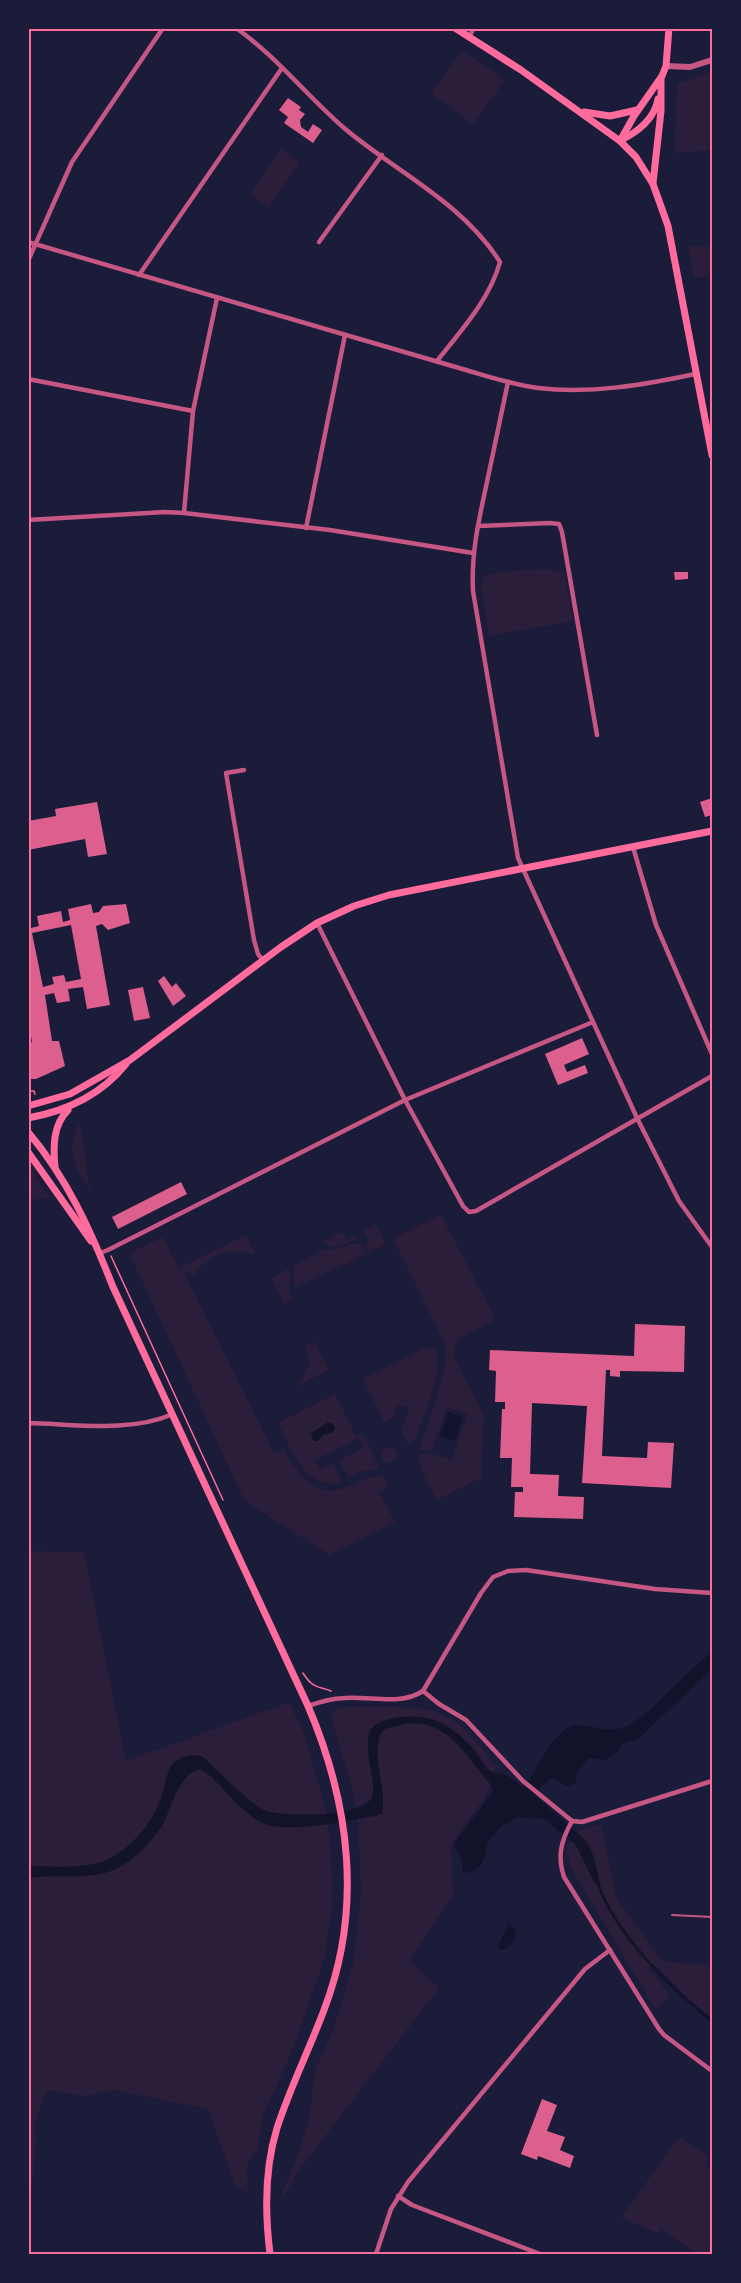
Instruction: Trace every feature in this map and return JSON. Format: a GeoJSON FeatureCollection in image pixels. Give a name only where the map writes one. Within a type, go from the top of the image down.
{"type":"FeatureCollection","features":[{"type":"Feature","properties":{"kind":"main road"},"geometry":{"type":"LineString","coordinates":[[455,28],[582,112],[620,141],[636,157],[653,184],[668,226],[712,455]]}},
{"type":"Feature","properties":{"kind":"main road"},"geometry":{"type":"LineString","coordinates":[[620,141],[637,133],[657,106],[666,66],[669,28]]}},
{"type":"Feature","properties":{"kind":"main road"},"geometry":{"type":"LineString","coordinates":[[620,141],[662,76]]}},
{"type":"Feature","properties":{"kind":"main road"},"geometry":{"type":"LineString","coordinates":[[653,184],[661,111],[660,87]]}},
{"type":"Feature","properties":{"kind":"main road"},"geometry":{"type":"LineString","coordinates":[[582,112],[610,116],[638,110]]}},
{"type":"Feature","properties":{"kind":"main road"},"geometry":{"type":"LineString","coordinates":[[28,1106],[69,1094],[130,1060],[263,960],[317,923],[354,906],[389,895],[712,831]]}},
{"type":"Feature","properties":{"kind":"main road"},"geometry":{"type":"LineString","coordinates":[[55,1169],[54,1140],[62,1116],[70,1108],[96,1092],[130,1060]]}},
{"type":"Feature","properties":{"kind":"main road"},"geometry":{"type":"LineString","coordinates":[[28,1118],[70,1108]]}},
{"type":"Feature","properties":{"kind":"main road"},"geometry":{"type":"LineString","coordinates":[[28,1132],[71,1193],[100,1253],[308,1706],[322,1741],[341,1806],[348,1901],[339,1962],[325,2009],[276,2131],[267,2206],[270,2254]]}},
{"type":"Feature","properties":{"kind":"main road"},"geometry":{"type":"LineString","coordinates":[[28,1152],[100,1253]]}},
{"type":"Feature","properties":{"kind":"street"},"geometry":{"type":"LineString","coordinates":[[28,261],[72,162],[163,28]]}},
{"type":"Feature","properties":{"kind":"street"},"geometry":{"type":"LineString","coordinates":[[236,28],[346,129],[430,190],[459,215],[500,262],[497,273],[478,306],[437,361]]}},
{"type":"Feature","properties":{"kind":"street"},"geometry":{"type":"LineString","coordinates":[[469,37],[474,28]]}},
{"type":"Feature","properties":{"kind":"street"},"geometry":{"type":"LineString","coordinates":[[666,66],[690,67],[712,60]]}},
{"type":"Feature","properties":{"kind":"street"},"geometry":{"type":"LineString","coordinates":[[139,275],[282,68]]}},
{"type":"Feature","properties":{"kind":"street"},"geometry":{"type":"LineString","coordinates":[[319,242],[382,155]]}},
{"type":"Feature","properties":{"kind":"street"},"geometry":{"type":"LineString","coordinates":[[28,242],[508,382],[538,388],[584,389],[637,385],[695,374]]}},
{"type":"Feature","properties":{"kind":"street"},"geometry":{"type":"LineString","coordinates":[[184,513],[193,411],[217,298]]}},
{"type":"Feature","properties":{"kind":"street"},"geometry":{"type":"LineString","coordinates":[[306,528],[345,335]]}},
{"type":"Feature","properties":{"kind":"street"},"geometry":{"type":"LineString","coordinates":[[28,379],[193,411]]}},
{"type":"Feature","properties":{"kind":"street"},"geometry":{"type":"LineString","coordinates":[[508,382],[473,553],[473,591],[518,858],[637,1118],[679,1201],[712,1247]]}},
{"type":"Feature","properties":{"kind":"street"},"geometry":{"type":"LineString","coordinates":[[28,520],[165,512],[184,513],[306,528],[473,553]]}},
{"type":"Feature","properties":{"kind":"street"},"geometry":{"type":"LineString","coordinates":[[478,526],[559,524],[597,735]]}},
{"type":"Feature","properties":{"kind":"street"},"geometry":{"type":"LineString","coordinates":[[244,770],[226,773],[254,940],[258,954],[263,960]]}},
{"type":"Feature","properties":{"kind":"street"},"geometry":{"type":"LineString","coordinates":[[633,847],[656,925],[712,1054]]}},
{"type":"Feature","properties":{"kind":"street"},"geometry":{"type":"LineString","coordinates":[[317,923],[405,1100],[463,1206],[469,1212],[477,1211],[712,1076]]}},
{"type":"Feature","properties":{"kind":"street"},"geometry":{"type":"LineString","coordinates":[[100,1253],[405,1100],[593,1022]]}},
{"type":"Feature","properties":{"kind":"street"},"geometry":{"type":"LineString","coordinates":[[28,1423],[127,1424],[161,1420],[173,1414]]}},
{"type":"Feature","properties":{"kind":"street"},"geometry":{"type":"LineString","coordinates":[[308,1706],[330,1699],[404,1699],[423,1691],[481,1593],[494,1577],[508,1571],[526,1570],[646,1588],[712,1593]]}},
{"type":"Feature","properties":{"kind":"street"},"geometry":{"type":"LineString","coordinates":[[423,1691],[439,1704],[466,1720],[535,1792],[571,1823],[582,1822],[712,1781]]}},
{"type":"Feature","properties":{"kind":"street"},"geometry":{"type":"LineString","coordinates":[[571,1823],[559,1853],[564,1877],[659,2029],[712,2071]]}},
{"type":"Feature","properties":{"kind":"street"},"geometry":{"type":"LineString","coordinates":[[376,2254],[391,2209],[398,2196],[585,1969],[610,1950]]}},
{"type":"Feature","properties":{"kind":"street"},"geometry":{"type":"LineString","coordinates":[[398,2196],[412,2205],[540,2254]]}},
{"type":"Feature","properties":{"kind":"lane"},"geometry":{"type":"LineString","coordinates":[[672,1915],[712,1917]]}},
{"type":"Feature","properties":{"kind":"path"},"geometry":{"type":"LineString","coordinates":[[28,1091],[34,1091]]}},
{"type":"Feature","properties":{"kind":"path"},"geometry":{"type":"LineString","coordinates":[[108,1250],[223,1500]]}},
{"type":"Feature","properties":{"kind":"path"},"geometry":{"type":"LineString","coordinates":[[301,1669],[308,1682],[320,1690],[331,1689],[330,1699]]}},
{"type":"Feature","properties":{"kind":"shaded area"},"geometry":{"type":"Polygon","coordinates":[[[462,50],[505,80],[473,124],[431,94],[462,50]]]}},
{"type":"Feature","properties":{"kind":"shaded area"},"geometry":{"type":"Polygon","coordinates":[[[712,72],[712,150],[674,153],[677,84],[712,72]]]}},
{"type":"Feature","properties":{"kind":"shaded area"},"geometry":{"type":"Polygon","coordinates":[[[281,149],[300,162],[268,207],[250,194],[281,149]]]}},
{"type":"Feature","properties":{"kind":"shaded area"},"geometry":{"type":"Polygon","coordinates":[[[712,246],[712,276],[694,278],[688,247],[712,246]]]}},
{"type":"Feature","properties":{"kind":"shaded area"},"geometry":{"type":"Polygon","coordinates":[[[547,569],[565,574],[573,621],[489,636],[481,585],[483,576],[497,572],[547,569]]]}},
{"type":"Feature","properties":{"kind":"shaded area"},"geometry":{"type":"Polygon","coordinates":[[[80,1123],[90,1191],[73,1158],[73,1142],[80,1123]]]}},
{"type":"Feature","properties":{"kind":"shaded area"},"geometry":{"type":"Polygon","coordinates":[[[29,1166],[50,1198],[29,1200],[29,1166]]]}},
{"type":"Feature","properties":{"kind":"shaded area"},"geometry":{"type":"Polygon","coordinates":[[[441,1215],[494,1316],[492,1322],[458,1339],[453,1355],[484,1415],[481,1478],[437,1500],[421,1470],[417,1454],[433,1454],[452,1460],[468,1414],[447,1407],[432,1450],[419,1450],[441,1382],[446,1355],[445,1344],[393,1238],[441,1215]]]}},
{"type":"Feature","properties":{"kind":"shaded area"},"geometry":{"type":"Polygon","coordinates":[[[376,1224],[386,1244],[367,1253],[365,1246],[369,1240],[364,1232],[359,1233],[376,1224]]]}},
{"type":"Feature","properties":{"kind":"shaded area"},"geometry":{"type":"Polygon","coordinates":[[[343,1232],[347,1239],[358,1233],[354,1241],[335,1247],[326,1246],[323,1241],[343,1232]]]}},
{"type":"Feature","properties":{"kind":"shaded area"},"geometry":{"type":"Polygon","coordinates":[[[246,1235],[256,1255],[238,1251],[220,1254],[205,1263],[193,1278],[189,1271],[184,1273],[274,1453],[283,1449],[300,1473],[323,1490],[333,1491],[367,1478],[383,1475],[389,1487],[379,1492],[395,1522],[329,1555],[244,1500],[131,1257],[132,1252],[163,1237],[179,1268],[246,1235]]]}},
{"type":"Feature","properties":{"kind":"shaded area"},"geometry":{"type":"Polygon","coordinates":[[[356,1243],[363,1246],[366,1254],[297,1287],[294,1285],[294,1265],[325,1249],[333,1250],[356,1243]]]}},
{"type":"Feature","properties":{"kind":"shaded area"},"geometry":{"type":"Polygon","coordinates":[[[290,1268],[289,1291],[293,1299],[284,1304],[271,1278],[290,1268]]]}},
{"type":"Feature","properties":{"kind":"shaded area"},"geometry":{"type":"Polygon","coordinates":[[[315,1342],[329,1370],[292,1389],[302,1380],[310,1362],[305,1346],[315,1342]]]}},
{"type":"Feature","properties":{"kind":"shaded area"},"geometry":{"type":"Polygon","coordinates":[[[425,1348],[436,1350],[438,1369],[432,1394],[415,1440],[408,1444],[401,1431],[409,1408],[398,1404],[393,1418],[384,1422],[363,1379],[425,1348]]]}},
{"type":"Feature","properties":{"kind":"shaded area"},"geometry":{"type":"Polygon","coordinates":[[[335,1394],[356,1436],[363,1433],[380,1469],[361,1471],[348,1478],[339,1460],[364,1448],[359,1438],[315,1460],[320,1469],[333,1463],[342,1481],[330,1484],[319,1481],[301,1466],[278,1423],[335,1394]]]}},
{"type":"Feature","properties":{"kind":"shaded area"},"geometry":{"type":"Polygon","coordinates":[[[448,1412],[463,1417],[455,1441],[440,1436],[448,1412]]]}},
{"type":"Feature","properties":{"kind":"shaded area"},"geometry":{"type":"Polygon","coordinates":[[[328,1422],[335,1428],[333,1432],[314,1441],[310,1434],[328,1422]]]}},
{"type":"Feature","properties":{"kind":"shaded area"},"geometry":{"type":"Polygon","coordinates":[[[386,1447],[392,1447],[397,1455],[395,1461],[386,1463],[381,1458],[381,1452],[386,1447]]]}},
{"type":"Feature","properties":{"kind":"shaded area"},"geometry":{"type":"Polygon","coordinates":[[[29,1551],[84,1552],[126,1761],[289,1702],[304,1733],[325,1807],[330,1838],[333,1898],[325,1957],[294,2046],[263,2116],[258,2149],[247,2165],[248,2192],[235,2186],[208,2109],[114,2090],[84,2096],[47,2090],[34,2125],[36,2139],[29,2219],[29,1551]]]}},
{"type":"Feature","properties":{"kind":"shaded area"},"geometry":{"type":"Polygon","coordinates":[[[712,1652],[712,1669],[639,1738],[621,1745],[619,1750],[605,1760],[589,1758],[577,1772],[576,1782],[569,1787],[551,1778],[533,1794],[586,1841],[594,1857],[600,1883],[595,1884],[576,1845],[544,1819],[519,1817],[501,1826],[487,1843],[484,1859],[478,1867],[463,1873],[462,1860],[455,1847],[455,1842],[492,1793],[491,1785],[462,1749],[440,1730],[413,1723],[387,1728],[380,1736],[378,1758],[383,1804],[382,1813],[376,1816],[316,1826],[269,1825],[252,1817],[212,1777],[200,1769],[185,1778],[156,1835],[122,1866],[95,1875],[29,1878],[28,1866],[71,1866],[102,1862],[128,1846],[154,1814],[173,1764],[189,1756],[202,1756],[257,1806],[273,1813],[303,1815],[354,1809],[365,1804],[372,1797],[373,1792],[369,1734],[375,1725],[390,1719],[427,1718],[447,1726],[466,1741],[488,1769],[511,1778],[523,1788],[553,1742],[566,1729],[580,1725],[612,1729],[629,1725],[651,1709],[712,1652]]]}},
{"type":"Feature","properties":{"kind":"shaded area"},"geometry":{"type":"Polygon","coordinates":[[[340,1707],[406,1707],[439,1713],[466,1730],[496,1766],[486,1796],[451,1844],[453,1896],[410,1960],[439,1988],[296,2174],[281,2203],[282,2193],[300,2150],[309,2120],[315,2070],[334,2028],[353,1964],[361,1892],[358,1822],[353,1790],[331,1718],[333,1711],[340,1707]]]}},
{"type":"Feature","properties":{"kind":"shaded area"},"geometry":{"type":"Polygon","coordinates":[[[601,1824],[617,1899],[661,1959],[665,1962],[712,1965],[712,2018],[686,1997],[653,1963],[648,1968],[670,1995],[656,2010],[570,1866],[567,1850],[570,1839],[576,1845],[589,1871],[597,1872],[590,1847],[577,1832],[601,1824]]]}},
{"type":"Feature","properties":{"kind":"shaded area"},"geometry":{"type":"Polygon","coordinates":[[[509,1924],[515,1930],[514,1941],[507,1948],[500,1950],[498,1946],[509,1924]]]}},
{"type":"Feature","properties":{"kind":"shaded area"},"geometry":{"type":"Polygon","coordinates":[[[681,2137],[709,2158],[704,2165],[712,2171],[712,2250],[709,2254],[698,2254],[660,2228],[658,2233],[621,2218],[669,2150],[681,2137]]]}},
{"type":"Feature","properties":{"kind":"building"},"geometry":{"type":"Polygon","coordinates":[[[288,98],[301,107],[299,110],[305,114],[300,120],[301,127],[308,132],[313,124],[322,130],[313,143],[284,123],[288,117],[279,110],[288,98]]]}},
{"type":"Feature","properties":{"kind":"building"},"geometry":{"type":"Polygon","coordinates":[[[674,572],[688,572],[688,579],[675,580],[674,572]]]}},
{"type":"Feature","properties":{"kind":"building"},"geometry":{"type":"Polygon","coordinates":[[[712,798],[712,815],[705,817],[700,802],[712,798]]]}},
{"type":"Feature","properties":{"kind":"building"},"geometry":{"type":"Polygon","coordinates":[[[97,802],[107,854],[88,857],[85,839],[28,850],[28,821],[56,816],[55,809],[97,802]]]}},
{"type":"Feature","properties":{"kind":"building"},"geometry":{"type":"Polygon","coordinates":[[[91,904],[93,913],[99,912],[103,906],[126,904],[130,923],[108,930],[102,924],[96,926],[110,1005],[87,1009],[83,987],[68,989],[70,1001],[57,1003],[54,993],[45,995],[52,1041],[59,1041],[65,1066],[36,1079],[28,1079],[28,1043],[32,1042],[31,1036],[28,1037],[28,922],[31,928],[39,926],[37,916],[61,911],[63,922],[70,920],[68,909],[91,904]],[[71,925],[32,933],[43,987],[54,984],[52,977],[64,975],[66,982],[81,979],[71,925]]]}},
{"type":"Feature","properties":{"kind":"building"},"geometry":{"type":"Polygon","coordinates":[[[164,976],[172,987],[176,983],[186,996],[173,1006],[158,981],[164,976]]]}},
{"type":"Feature","properties":{"kind":"building"},"geometry":{"type":"Polygon","coordinates":[[[143,987],[150,1018],[134,1021],[128,990],[143,987]]]}},
{"type":"Feature","properties":{"kind":"building"},"geometry":{"type":"Polygon","coordinates":[[[582,1038],[589,1054],[564,1065],[567,1072],[585,1065],[588,1073],[558,1085],[545,1054],[582,1038]]]}},
{"type":"Feature","properties":{"kind":"building"},"geometry":{"type":"Polygon","coordinates":[[[181,1182],[187,1194],[118,1229],[112,1217],[181,1182]]]}},
{"type":"Feature","properties":{"kind":"building"},"geometry":{"type":"Polygon","coordinates":[[[635,1324],[685,1326],[684,1372],[620,1371],[620,1377],[610,1376],[610,1370],[606,1370],[602,1456],[647,1458],[648,1442],[674,1443],[671,1488],[582,1483],[587,1406],[532,1403],[530,1474],[559,1475],[558,1496],[584,1497],[583,1519],[514,1517],[515,1492],[523,1492],[523,1487],[511,1487],[512,1458],[500,1458],[502,1409],[505,1409],[505,1402],[495,1402],[496,1371],[489,1370],[490,1350],[634,1356],[635,1324]]]}},
{"type":"Feature","properties":{"kind":"building"},"geometry":{"type":"Polygon","coordinates":[[[542,2099],[557,2105],[547,2131],[565,2137],[560,2150],[574,2156],[570,2168],[538,2156],[537,2160],[521,2154],[542,2099]]]}},
{"type":"Feature","properties":{"kind":"waterway"},"geometry":{"type":"LineString","coordinates":[[597,1881],[605,1901],[630,1940],[661,1976],[712,2021]]}}]}
